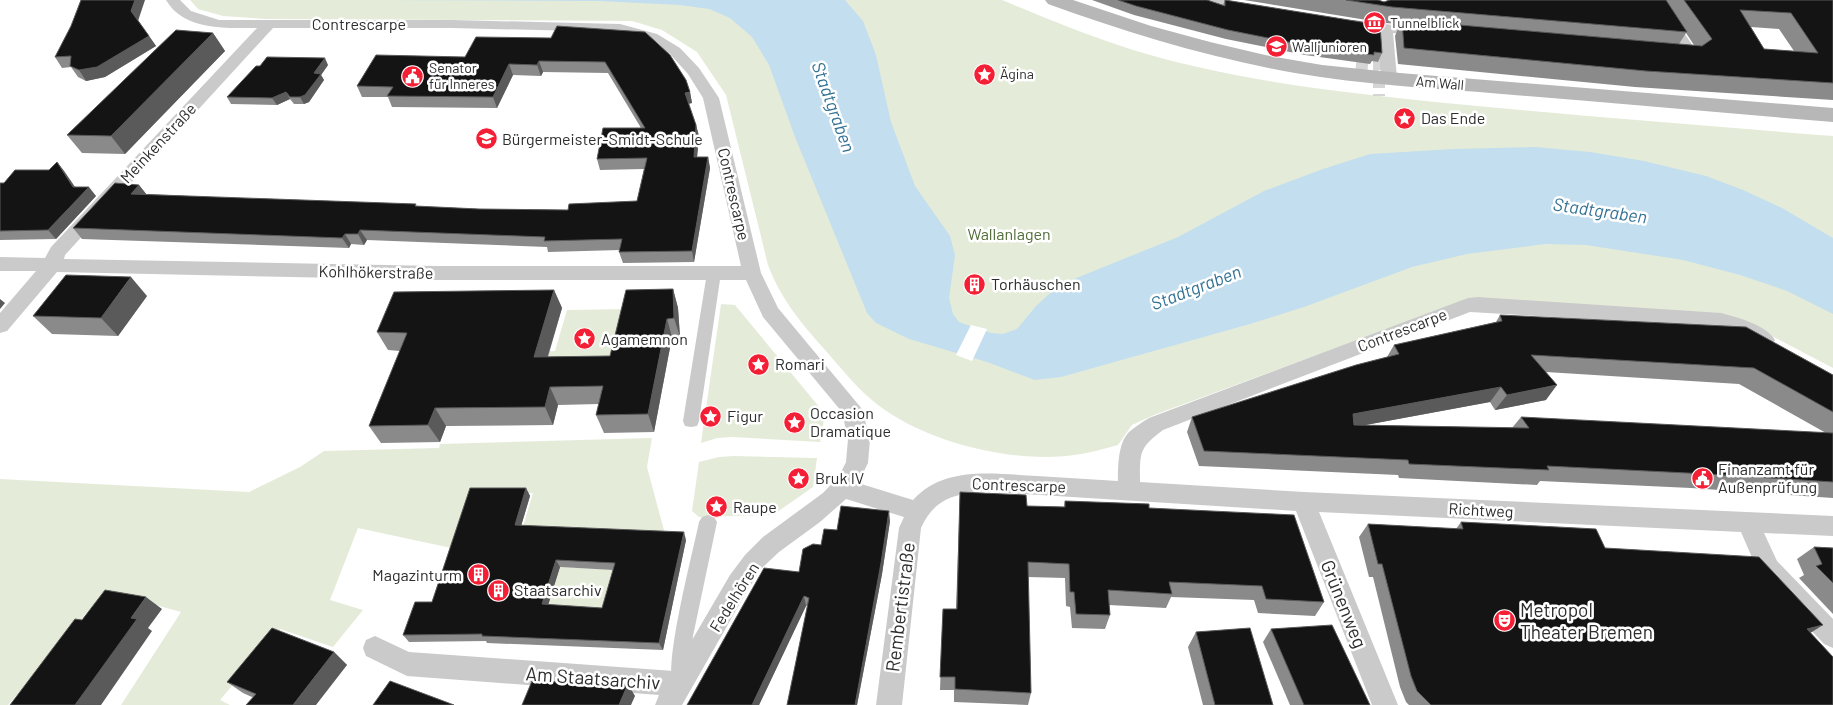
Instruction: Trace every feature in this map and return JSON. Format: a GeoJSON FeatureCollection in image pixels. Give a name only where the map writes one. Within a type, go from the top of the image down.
{"type":"FeatureCollection","features":[{"type":"Feature","properties":{"kind":"main road","name":"Am Wall"},"geometry":{"type":"LineString","coordinates":[[1055,0],[1123,24],[1211,49],[1295,66],[1389,78],[1833,115]]}},
{"type":"Feature","properties":{"kind":"street","name":"Contrescarpe"},"geometry":{"type":"LineString","coordinates":[[173,0],[176,8],[193,18],[219,24],[468,24],[602,27],[644,32],[681,55],[696,73],[711,98],[752,273],[770,312],[852,409],[858,426],[859,447],[857,462],[843,488]]}},
{"type":"Feature","properties":{"kind":"street"},"geometry":{"type":"LineString","coordinates":[[1206,0],[1265,11]]}},
{"type":"Feature","properties":{"kind":"street"},"geometry":{"type":"LineString","coordinates":[[1656,0],[1691,55],[1669,53]]}},
{"type":"Feature","properties":{"kind":"street"},"geometry":{"type":"LineString","coordinates":[[1341,23],[1438,34]]}},
{"type":"Feature","properties":{"kind":"street","name":"Meinkenstraße"},"geometry":{"type":"LineString","coordinates":[[0,326],[52,265],[56,252],[270,24]]}},
{"type":"Feature","properties":{"kind":"street"},"geometry":{"type":"LineString","coordinates":[[1386,29],[1389,78]]}},
{"type":"Feature","properties":{"kind":"street","name":"Kohlhökerstraße"},"geometry":{"type":"LineString","coordinates":[[0,264],[428,272],[752,273]]}},
{"type":"Feature","properties":{"kind":"street"},"geometry":{"type":"LineString","coordinates":[[691,421],[714,273]]}},
{"type":"Feature","properties":{"kind":"street","name":"Contrescarpe"},"geometry":{"type":"LineString","coordinates":[[917,511],[926,499],[940,489],[978,482],[1129,490],[1129,462],[1136,439],[1156,424],[1468,305],[1478,304],[1721,320],[1738,325],[1781,348]]}},
{"type":"Feature","properties":{"kind":"street"},"geometry":{"type":"LineString","coordinates":[[843,488],[917,511]]}},
{"type":"Feature","properties":{"kind":"street","name":"Fedelhören"},"geometry":{"type":"LineString","coordinates":[[674,694],[753,562],[781,537],[827,505],[843,488]]}},
{"type":"Feature","properties":{"kind":"street","name":"Richtweg"},"geometry":{"type":"LineString","coordinates":[[1129,490],[1304,502],[1833,526]]}},
{"type":"Feature","properties":{"kind":"street","name":"Grünenweg"},"geometry":{"type":"LineString","coordinates":[[1304,502],[1385,705]]}},
{"type":"Feature","properties":{"kind":"street","name":"Rembertistraße"},"geometry":{"type":"LineString","coordinates":[[889,705],[910,528],[917,511]]}},
{"type":"Feature","properties":{"kind":"street","name":"Am Staatsarchiv"},"geometry":{"type":"LineString","coordinates":[[376,648],[407,664],[674,694],[708,522]]}},
{"type":"Feature","properties":{"kind":"street"},"geometry":{"type":"LineString","coordinates":[[1748,522],[1768,568],[1833,636]]}},
{"type":"Feature","properties":{"kind":"green space","name":"Wallanlagen"},"geometry":{"type":"Polygon","coordinates":[[[190,0],[1002,0],[1084,33],[1133,50],[1212,70],[1293,85],[1456,104],[1833,136],[1833,368],[1745,322],[1471,298],[1154,415],[1132,425],[1118,445],[1086,453],[1056,457],[1003,454],[975,448],[948,441],[922,431],[878,405],[850,379],[785,300],[768,265],[726,95],[697,52],[662,30],[632,21],[266,19],[223,16],[198,9],[190,0]]]}},
{"type":"Feature","properties":{"kind":"green space"},"geometry":{"type":"Polygon","coordinates":[[[721,304],[735,305],[825,414],[820,442],[732,437],[717,438],[701,443],[721,304]]]}},
{"type":"Feature","properties":{"kind":"green space"},"geometry":{"type":"Polygon","coordinates":[[[629,309],[614,371],[474,353],[555,351],[567,310],[629,309]]]}},
{"type":"Feature","properties":{"kind":"green space"},"geometry":{"type":"Polygon","coordinates":[[[652,438],[647,467],[665,534],[522,530],[533,493],[474,494],[456,549],[358,528],[330,600],[363,610],[333,647],[280,629],[220,700],[230,705],[121,705],[181,612],[105,591],[8,705],[0,705],[0,479],[249,492],[300,467],[324,451],[439,448],[440,444],[652,438]]]}},
{"type":"Feature","properties":{"kind":"green space"},"geometry":{"type":"Polygon","coordinates":[[[719,457],[817,458],[813,487],[773,515],[699,517],[692,511],[699,462],[719,457]]]}},
{"type":"Feature","properties":{"kind":"green space"},"geometry":{"type":"Polygon","coordinates":[[[560,567],[618,570],[606,615],[546,612],[560,567]]]}},
{"type":"Feature","properties":{"kind":"water","name":"Stadtgraben"},"geometry":{"type":"Polygon","coordinates":[[[374,0],[845,0],[863,21],[876,55],[891,122],[915,186],[950,236],[955,255],[949,298],[953,314],[959,322],[991,333],[1003,334],[1017,329],[1036,306],[1059,285],[1178,237],[1264,191],[1323,169],[1370,154],[1535,147],[1590,152],[1644,161],[1706,176],[1782,208],[1833,238],[1833,314],[1787,291],[1740,275],[1683,260],[1586,245],[1545,244],[1467,254],[1412,267],[1304,307],[1250,324],[1061,377],[1035,380],[987,362],[909,339],[876,323],[867,313],[795,137],[769,65],[752,37],[730,18],[709,9],[680,5],[598,1],[374,0]]]}},
{"type":"Feature","properties":{"kind":"pier"},"geometry":{"type":"Polygon","coordinates":[[[971,325],[987,329],[972,361],[956,355],[971,325]]]}},
{"type":"Feature","properties":{"kind":"building"},"geometry":{"type":"Polygon","coordinates":[[[81,0],[135,0],[131,11],[149,36],[97,67],[79,70],[70,66],[71,56],[55,57],[71,26],[81,0]]]}},
{"type":"Feature","properties":{"kind":"building"},"geometry":{"type":"Polygon","coordinates":[[[1118,0],[1207,0],[1225,6],[1225,0],[1380,25],[1382,53],[1374,52],[1374,55],[1308,46],[1228,30],[1118,0]]]}},
{"type":"Feature","properties":{"kind":"building"},"geometry":{"type":"Polygon","coordinates":[[[1346,0],[1378,0],[1384,2],[1390,0],[1666,0],[1687,32],[1392,7],[1346,0]]]}},
{"type":"Feature","properties":{"kind":"building"},"geometry":{"type":"Polygon","coordinates":[[[1684,0],[1833,0],[1833,83],[1646,71],[1404,48],[1402,20],[1702,46],[1712,39],[1684,0]],[[1740,10],[1764,49],[1818,53],[1791,13],[1740,10]]]}},
{"type":"Feature","properties":{"kind":"building"},"geometry":{"type":"Polygon","coordinates":[[[557,26],[645,32],[670,55],[686,80],[690,92],[685,93],[696,125],[694,157],[708,157],[692,251],[619,252],[622,239],[544,241],[545,237],[360,230],[358,234],[345,234],[342,238],[73,228],[115,183],[139,185],[131,194],[416,204],[415,206],[479,209],[568,210],[569,204],[637,201],[647,158],[597,159],[603,128],[645,128],[605,62],[539,61],[537,65],[509,64],[493,97],[387,96],[393,87],[357,86],[376,55],[465,57],[476,37],[551,38],[557,26]]]}},
{"type":"Feature","properties":{"kind":"building"},"geometry":{"type":"Polygon","coordinates":[[[176,30],[213,33],[111,136],[67,135],[176,30]]]}},
{"type":"Feature","properties":{"kind":"building"},"geometry":{"type":"Polygon","coordinates":[[[267,57],[325,58],[314,73],[321,74],[305,95],[300,97],[290,97],[286,92],[272,98],[227,97],[267,57]]]}},
{"type":"Feature","properties":{"kind":"building"},"geometry":{"type":"Polygon","coordinates":[[[57,162],[73,187],[89,187],[48,230],[0,231],[0,183],[4,183],[15,170],[49,170],[57,162]]]}},
{"type":"Feature","properties":{"kind":"building"},"geometry":{"type":"Polygon","coordinates":[[[66,275],[131,277],[101,318],[33,316],[66,275]]]}},
{"type":"Feature","properties":{"kind":"building"},"geometry":{"type":"Polygon","coordinates":[[[673,289],[674,318],[667,319],[648,414],[596,415],[603,386],[550,387],[545,407],[435,408],[428,425],[369,426],[407,333],[377,332],[394,292],[554,290],[534,357],[610,356],[626,290],[673,289]]]}},
{"type":"Feature","properties":{"kind":"building"},"geometry":{"type":"Polygon","coordinates":[[[1500,315],[1746,327],[1833,375],[1833,412],[1754,368],[1531,355],[1557,385],[1507,395],[1501,387],[1353,414],[1354,425],[1529,428],[1521,417],[1833,433],[1833,482],[1547,466],[1549,470],[1409,464],[1408,460],[1204,451],[1192,417],[1356,365],[1399,354],[1394,345],[1502,321],[1500,315]]]}},
{"type":"Feature","properties":{"kind":"building","name":"Staatsarchiv"},"geometry":{"type":"Polygon","coordinates":[[[470,488],[526,488],[515,525],[684,532],[659,643],[482,636],[482,634],[403,635],[415,602],[432,602],[470,488]],[[556,560],[542,604],[602,608],[615,563],[556,560]]]}},
{"type":"Feature","properties":{"kind":"building"},"geometry":{"type":"Polygon","coordinates":[[[960,492],[1026,495],[1027,506],[1065,507],[1065,501],[1149,504],[1149,508],[1294,515],[1324,602],[1266,599],[1262,586],[1169,582],[1172,594],[1108,590],[1110,615],[1076,614],[1074,592],[1070,592],[1069,564],[1028,562],[1031,693],[955,689],[955,677],[940,677],[943,609],[957,609],[960,492]]]}},
{"type":"Feature","properties":{"kind":"building"},"geometry":{"type":"Polygon","coordinates":[[[841,506],[889,511],[855,705],[787,705],[809,598],[804,596],[752,705],[687,705],[764,568],[799,572],[803,549],[813,544],[821,545],[824,529],[837,530],[841,506]]]}},
{"type":"Feature","properties":{"kind":"building"},"geometry":{"type":"Polygon","coordinates":[[[1461,522],[1596,529],[1605,548],[1759,557],[1823,625],[1807,629],[1833,657],[1833,705],[1431,705],[1417,691],[1411,676],[1382,564],[1378,564],[1368,524],[1463,529],[1461,522]]]}},
{"type":"Feature","properties":{"kind":"building"},"geometry":{"type":"Polygon","coordinates":[[[1814,547],[1833,548],[1833,583],[1816,566],[1822,564],[1814,547]]]}},
{"type":"Feature","properties":{"kind":"building"},"geometry":{"type":"Polygon","coordinates":[[[105,590],[146,597],[131,618],[137,619],[75,705],[10,705],[75,619],[82,620],[105,590]]]}},
{"type":"Feature","properties":{"kind":"building"},"geometry":{"type":"Polygon","coordinates":[[[1332,625],[1370,705],[1304,705],[1271,629],[1332,625]]]}},
{"type":"Feature","properties":{"kind":"building"},"geometry":{"type":"Polygon","coordinates":[[[272,628],[334,652],[293,705],[246,705],[256,694],[227,682],[272,628]]]}},
{"type":"Feature","properties":{"kind":"building"},"geometry":{"type":"Polygon","coordinates":[[[1250,628],[1273,705],[1215,705],[1196,632],[1250,628]]]}},
{"type":"Feature","properties":{"kind":"building"},"geometry":{"type":"Polygon","coordinates":[[[390,681],[454,705],[373,705],[390,681]]]}},
{"type":"Feature","properties":{"kind":"building"},"geometry":{"type":"Polygon","coordinates":[[[532,681],[628,684],[619,705],[522,705],[532,681]]]}},
{"type":"Feature","properties":{"kind":"tunnel"},"geometry":{"type":"LineString","coordinates":[[1379,40],[1379,68]]}},
{"type":"Feature","properties":{"kind":"tunnel"},"geometry":{"type":"LineString","coordinates":[[1356,65],[1379,68]]}},
{"type":"Feature","properties":{"kind":"tunnel"},"geometry":{"type":"LineString","coordinates":[[1379,68],[1379,96]]}},
{"type":"Feature","properties":{"kind":"place","name":"Tunnelblick"},"geometry":{"type":"Point","coordinates":[1374,23]}},
{"type":"Feature","properties":{"kind":"place","name":"Walljunioren"},"geometry":{"type":"Point","coordinates":[1276,47]}},
{"type":"Feature","properties":{"kind":"place","name":"Ägina"},"geometry":{"type":"Point","coordinates":[984,74]}},
{"type":"Feature","properties":{"kind":"place","name":"Senator für Inneres"},"geometry":{"type":"Point","coordinates":[413,76]}},
{"type":"Feature","properties":{"kind":"place","name":"Das Ende"},"geometry":{"type":"Point","coordinates":[1405,118]}},
{"type":"Feature","properties":{"kind":"place","name":"Bürgermeister-Smidt-Schule"},"geometry":{"type":"Point","coordinates":[486,139]}},
{"type":"Feature","properties":{"kind":"place","name":"Torhäuschen"},"geometry":{"type":"Point","coordinates":[975,284]}},
{"type":"Feature","properties":{"kind":"place","name":"Agamemnon"},"geometry":{"type":"Point","coordinates":[585,339]}},
{"type":"Feature","properties":{"kind":"place","name":"Romari"},"geometry":{"type":"Point","coordinates":[759,364]}},
{"type":"Feature","properties":{"kind":"place","name":"Figur"},"geometry":{"type":"Point","coordinates":[711,416]}},
{"type":"Feature","properties":{"kind":"place","name":"Occasion Dramatique"},"geometry":{"type":"Point","coordinates":[794,422]}},
{"type":"Feature","properties":{"kind":"place","name":"Bruk IV"},"geometry":{"type":"Point","coordinates":[799,478]}},
{"type":"Feature","properties":{"kind":"place","name":"Finanzamt für Außenprüfung"},"geometry":{"type":"Point","coordinates":[1702,478]}},
{"type":"Feature","properties":{"kind":"place","name":"Raupe"},"geometry":{"type":"Point","coordinates":[717,507]}},
{"type":"Feature","properties":{"kind":"place","name":"Magazinturm"},"geometry":{"type":"Point","coordinates":[478,575]}},
{"type":"Feature","properties":{"kind":"place","name":"Staatsarchiv"},"geometry":{"type":"Point","coordinates":[498,590]}},
{"type":"Feature","properties":{"kind":"place","name":"Metropol Theater Bremen"},"geometry":{"type":"Point","coordinates":[1504,621]}}]}
